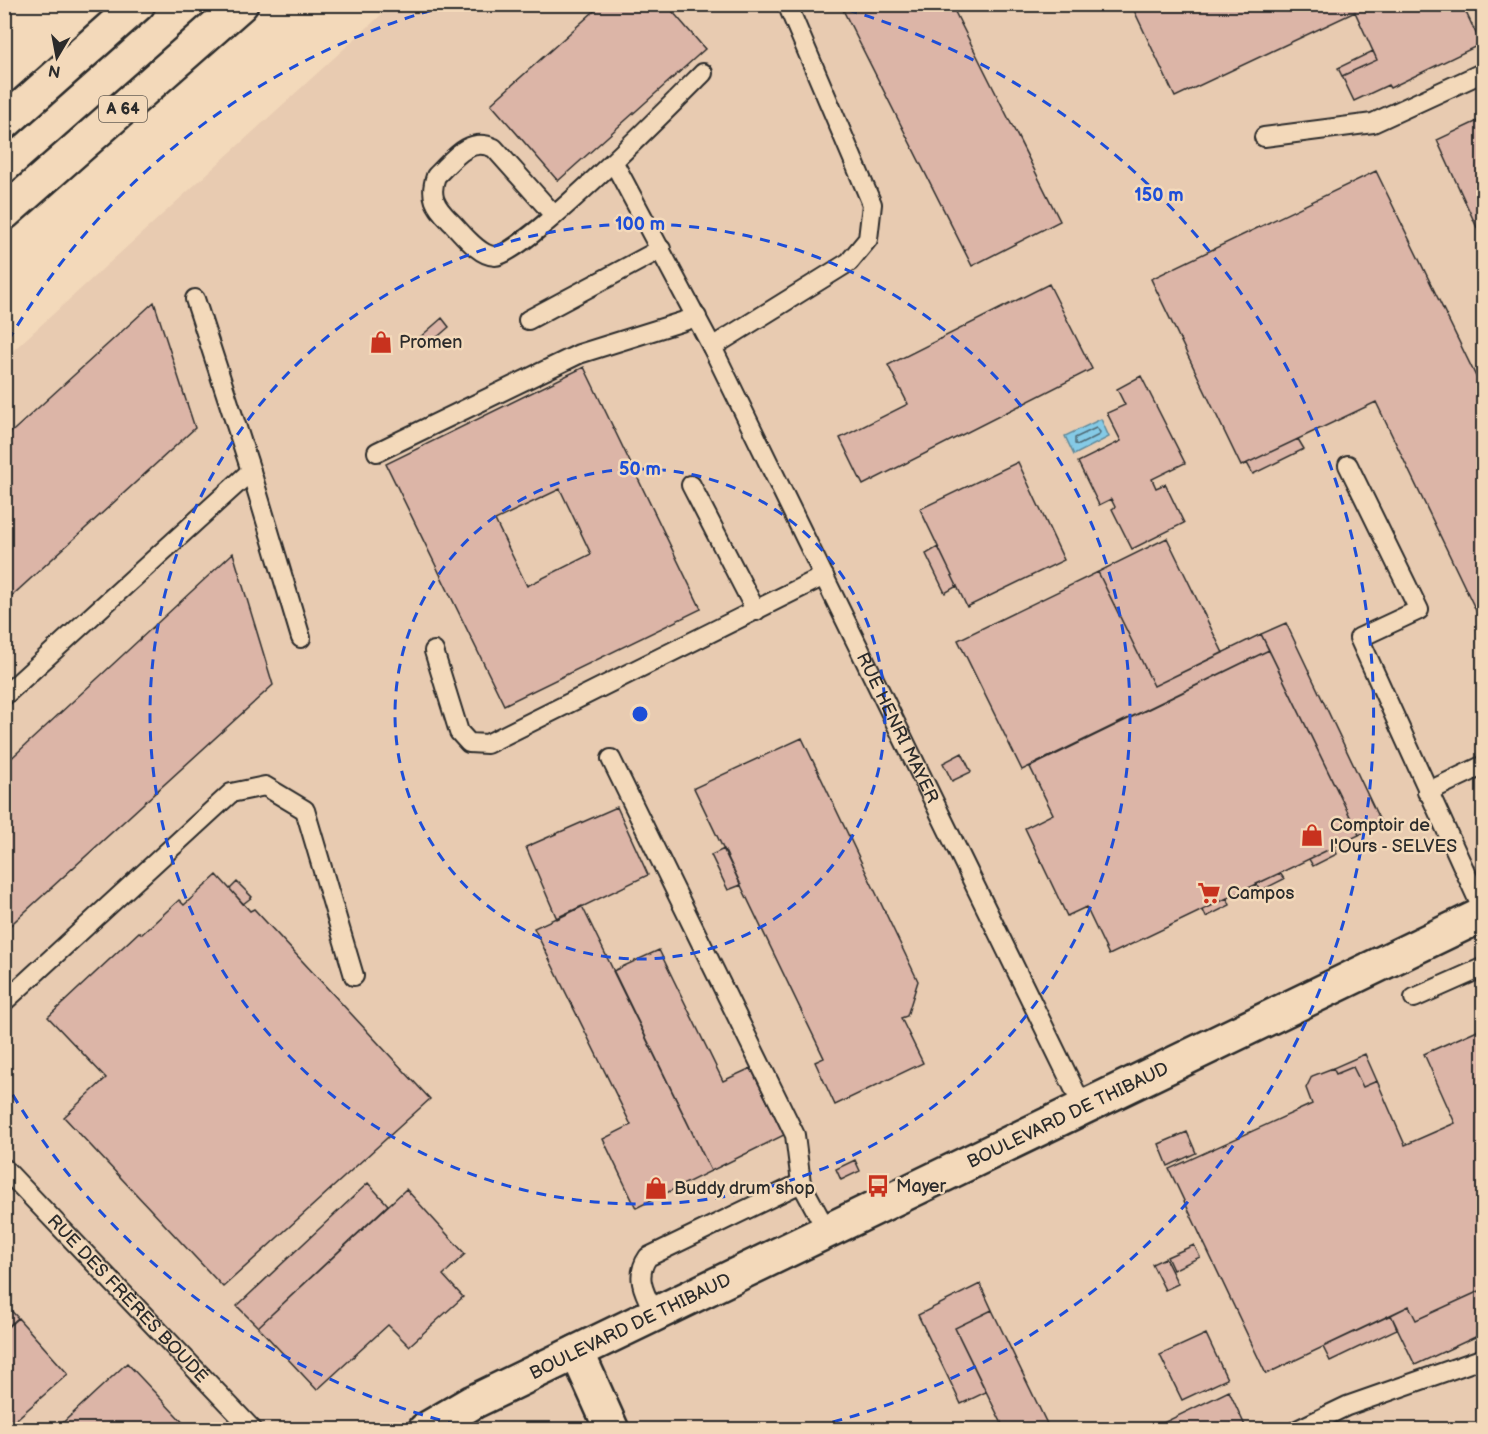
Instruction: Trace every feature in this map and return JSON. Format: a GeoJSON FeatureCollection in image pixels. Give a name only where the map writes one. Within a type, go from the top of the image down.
{"type":"FeatureCollection","features":[{"type":"Feature","properties":{"kind":"main road"},"geometry":{"type":"LineString","coordinates":[[4,123],[138,4]]}},
{"type":"Feature","properties":{"kind":"main road","name":"A 64"},"geometry":{"type":"LineString","coordinates":[[4,213],[241,4]]}},
{"type":"Feature","properties":{"kind":"main road","name":"BOULEVARD DE THIBAUD"},"geometry":{"type":"LineString","coordinates":[[425,1430],[473,1402],[1484,913]]}},
{"type":"Feature","properties":{"kind":"main road"},"geometry":{"type":"LineString","coordinates":[[577,1352],[612,1430]]}},
{"type":"Feature","properties":{"kind":"lane"},"geometry":{"type":"LineString","coordinates":[[712,347],[849,262],[868,239],[872,204],[787,4]]}},
{"type":"Feature","properties":{"kind":"lane"},"geometry":{"type":"LineString","coordinates":[[1264,137],[1373,123],[1484,72]]}},
{"type":"Feature","properties":{"kind":"lane"},"geometry":{"type":"LineString","coordinates":[[553,214],[494,148],[486,144],[477,143],[467,147],[436,176],[432,198],[437,208],[484,253],[496,256],[511,249],[614,164],[703,73]]}},
{"type":"Feature","properties":{"kind":"lane","name":"RUE HENRI MAYER"},"geometry":{"type":"LineString","coordinates":[[614,164],[712,347],[1083,1107]]}},
{"type":"Feature","properties":{"kind":"lane"},"geometry":{"type":"LineString","coordinates":[[528,320],[661,249]]}},
{"type":"Feature","properties":{"kind":"lane"},"geometry":{"type":"LineString","coordinates":[[195,298],[251,471],[301,638]]}},
{"type":"Feature","properties":{"kind":"lane"},"geometry":{"type":"LineString","coordinates":[[377,452],[579,354],[697,317]]}},
{"type":"Feature","properties":{"kind":"lane"},"geometry":{"type":"LineString","coordinates":[[1348,465],[1419,610],[1359,638],[1427,792],[1484,913]]}},
{"type":"Feature","properties":{"kind":"lane"},"geometry":{"type":"LineString","coordinates":[[4,696],[251,471]]}},
{"type":"Feature","properties":{"kind":"lane"},"geometry":{"type":"LineString","coordinates":[[692,485],[756,611]]}},
{"type":"Feature","properties":{"kind":"lane"},"geometry":{"type":"LineString","coordinates":[[434,651],[459,732],[469,743],[487,744],[824,576]]}},
{"type":"Feature","properties":{"kind":"lane"},"geometry":{"type":"LineString","coordinates":[[611,759],[795,1135],[801,1183],[827,1231]]}},
{"type":"Feature","properties":{"kind":"lane"},"geometry":{"type":"LineString","coordinates":[[1427,792],[1484,765]]}},
{"type":"Feature","properties":{"kind":"lane"},"geometry":{"type":"LineString","coordinates":[[4,1002],[231,792],[265,786],[305,810],[354,976]]}},
{"type":"Feature","properties":{"kind":"lane"},"geometry":{"type":"LineString","coordinates":[[1413,998],[1484,967]]}},
{"type":"Feature","properties":{"kind":"lane","name":"RUE DES FRÈRES BOUDÉ"},"geometry":{"type":"LineString","coordinates":[[4,1168],[253,1430]]}},
{"type":"Feature","properties":{"kind":"lane"},"geometry":{"type":"LineString","coordinates":[[655,1314],[639,1279],[641,1266],[648,1257],[801,1183]]}},
{"type":"Feature","properties":{"kind":"lane"},"geometry":{"type":"LineString","coordinates":[[1297,1430],[1347,1406],[1484,1358]]}},
{"type":"Feature","properties":{"kind":"shaded area"},"geometry":{"type":"Polygon","coordinates":[[[392,5],[1483,5],[1483,1429],[5,1430],[5,358],[392,5]]]}},
{"type":"Feature","properties":{"kind":"water"},"geometry":{"type":"Polygon","coordinates":[[[1101,419],[1109,437],[1074,455],[1065,436],[1101,419]]]}},
{"type":"Feature","properties":{"kind":"building"},"geometry":{"type":"Polygon","coordinates":[[[602,4],[666,4],[705,49],[558,181],[491,104],[602,4]]]}},
{"type":"Feature","properties":{"kind":"building"},"geometry":{"type":"Polygon","coordinates":[[[840,4],[951,4],[1060,221],[972,266],[840,4]]]}},
{"type":"Feature","properties":{"kind":"building"},"geometry":{"type":"Polygon","coordinates":[[[1131,4],[1462,4],[1481,44],[1390,88],[1388,85],[1354,101],[1342,76],[1377,60],[1355,12],[1175,97],[1131,4]]]}},
{"type":"Feature","properties":{"kind":"building"},"geometry":{"type":"Polygon","coordinates":[[[1373,51],[1377,60],[1342,76],[1338,68],[1373,51]]]}},
{"type":"Feature","properties":{"kind":"building"},"geometry":{"type":"Polygon","coordinates":[[[1484,118],[1484,243],[1437,140],[1484,118]]]}},
{"type":"Feature","properties":{"kind":"building"},"geometry":{"type":"Polygon","coordinates":[[[1376,171],[1484,393],[1482,623],[1376,402],[1241,466],[1151,279],[1376,171]]]}},
{"type":"Feature","properties":{"kind":"building"},"geometry":{"type":"Polygon","coordinates":[[[1049,284],[1092,369],[863,485],[840,438],[908,404],[888,365],[1049,284]]]}},
{"type":"Feature","properties":{"kind":"building"},"geometry":{"type":"Polygon","coordinates":[[[154,302],[195,428],[4,603],[4,439],[154,302]]]}},
{"type":"Feature","properties":{"kind":"building"},"geometry":{"type":"Polygon","coordinates":[[[442,318],[449,327],[426,347],[419,338],[442,318]]]}},
{"type":"Feature","properties":{"kind":"building"},"geometry":{"type":"Polygon","coordinates":[[[584,367],[701,609],[504,705],[386,464],[584,367]],[[560,489],[495,520],[527,586],[591,554],[560,489]]]}},
{"type":"Feature","properties":{"kind":"building"},"geometry":{"type":"Polygon","coordinates":[[[1141,376],[1185,463],[1152,479],[1156,488],[1165,484],[1184,523],[1132,549],[1112,509],[1115,507],[1111,499],[1099,505],[1078,462],[1121,441],[1107,413],[1125,405],[1117,389],[1141,376]]]}},
{"type":"Feature","properties":{"kind":"building"},"geometry":{"type":"Polygon","coordinates":[[[1298,439],[1304,449],[1253,474],[1247,463],[1298,439]]]}},
{"type":"Feature","properties":{"kind":"building"},"geometry":{"type":"Polygon","coordinates":[[[1018,462],[1064,560],[967,607],[920,509],[1018,462]]]}},
{"type":"Feature","properties":{"kind":"building"},"geometry":{"type":"Polygon","coordinates":[[[1167,538],[1223,653],[1154,686],[1098,572],[1167,538]]]}},
{"type":"Feature","properties":{"kind":"building"},"geometry":{"type":"Polygon","coordinates":[[[938,547],[957,586],[945,593],[926,554],[938,547]]]}},
{"type":"Feature","properties":{"kind":"building"},"geometry":{"type":"Polygon","coordinates":[[[233,553],[273,685],[4,931],[4,765],[233,553]]]}},
{"type":"Feature","properties":{"kind":"building"},"geometry":{"type":"Polygon","coordinates":[[[1098,572],[1154,686],[1261,634],[1269,650],[1022,770],[958,640],[1098,572]]]}},
{"type":"Feature","properties":{"kind":"building"},"geometry":{"type":"Polygon","coordinates":[[[1286,623],[1381,823],[1359,835],[1261,634],[1286,623]]]}},
{"type":"Feature","properties":{"kind":"building"},"geometry":{"type":"Polygon","coordinates":[[[1269,650],[1359,835],[1109,955],[1086,907],[1067,916],[1025,828],[1053,814],[1030,767],[1269,650]]]}},
{"type":"Feature","properties":{"kind":"building"},"geometry":{"type":"Polygon","coordinates":[[[802,738],[918,981],[907,1016],[901,1018],[923,1063],[835,1105],[815,1062],[824,1058],[694,788],[802,738]]]}},
{"type":"Feature","properties":{"kind":"building"},"geometry":{"type":"Polygon","coordinates":[[[962,753],[971,772],[952,781],[943,763],[962,753]]]}},
{"type":"Feature","properties":{"kind":"building"},"geometry":{"type":"Polygon","coordinates":[[[617,807],[648,875],[557,919],[526,847],[617,807]]]}},
{"type":"Feature","properties":{"kind":"building"},"geometry":{"type":"Polygon","coordinates":[[[1334,847],[1337,854],[1313,866],[1309,859],[1334,847]]]}},
{"type":"Feature","properties":{"kind":"building"},"geometry":{"type":"Polygon","coordinates":[[[724,849],[741,885],[728,890],[711,855],[724,849]]]}},
{"type":"Feature","properties":{"kind":"building"},"geometry":{"type":"Polygon","coordinates":[[[1280,873],[1284,879],[1260,891],[1256,884],[1280,873]]]}},
{"type":"Feature","properties":{"kind":"building"},"geometry":{"type":"Polygon","coordinates":[[[217,875],[250,911],[254,909],[430,1099],[223,1287],[64,1117],[106,1078],[48,1017],[139,932],[142,934],[179,900],[184,905],[217,875]]]}},
{"type":"Feature","properties":{"kind":"building"},"geometry":{"type":"Polygon","coordinates":[[[237,882],[252,897],[243,904],[230,889],[237,882]]]}},
{"type":"Feature","properties":{"kind":"building"},"geometry":{"type":"Polygon","coordinates":[[[1227,898],[1230,905],[1206,917],[1203,910],[1227,898]]]}},
{"type":"Feature","properties":{"kind":"building"},"geometry":{"type":"Polygon","coordinates":[[[582,906],[711,1171],[636,1208],[603,1139],[631,1125],[534,928],[582,906]]]}},
{"type":"Feature","properties":{"kind":"building"},"geometry":{"type":"Polygon","coordinates":[[[659,950],[723,1081],[751,1068],[784,1135],[711,1171],[613,971],[659,950]]]}},
{"type":"Feature","properties":{"kind":"building"},"geometry":{"type":"Polygon","coordinates":[[[1484,1027],[1484,1289],[1416,1320],[1409,1306],[1266,1374],[1169,1169],[1312,1104],[1306,1088],[1312,1076],[1333,1068],[1336,1074],[1353,1067],[1363,1087],[1377,1081],[1405,1145],[1455,1123],[1424,1054],[1484,1027]]]}},
{"type":"Feature","properties":{"kind":"building"},"geometry":{"type":"Polygon","coordinates":[[[1365,1054],[1377,1081],[1363,1087],[1353,1067],[1336,1074],[1333,1068],[1365,1054]]]}},
{"type":"Feature","properties":{"kind":"building"},"geometry":{"type":"Polygon","coordinates":[[[1187,1132],[1196,1153],[1168,1166],[1159,1144],[1187,1132]]]}},
{"type":"Feature","properties":{"kind":"building"},"geometry":{"type":"Polygon","coordinates":[[[855,1160],[860,1171],[841,1180],[836,1169],[855,1160]]]}},
{"type":"Feature","properties":{"kind":"building"},"geometry":{"type":"Polygon","coordinates":[[[368,1183],[388,1205],[258,1327],[237,1306],[368,1183]]]}},
{"type":"Feature","properties":{"kind":"building"},"geometry":{"type":"Polygon","coordinates":[[[406,1189],[465,1254],[443,1275],[463,1297],[409,1346],[388,1325],[317,1390],[258,1327],[406,1189]]]}},
{"type":"Feature","properties":{"kind":"building"},"geometry":{"type":"Polygon","coordinates":[[[1194,1245],[1200,1257],[1173,1270],[1167,1257],[1194,1245]]]}},
{"type":"Feature","properties":{"kind":"building"},"geometry":{"type":"Polygon","coordinates":[[[1165,1258],[1178,1284],[1165,1290],[1152,1264],[1165,1258]]]}},
{"type":"Feature","properties":{"kind":"building"},"geometry":{"type":"Polygon","coordinates":[[[980,1284],[992,1310],[955,1328],[986,1392],[961,1404],[918,1315],[980,1284]]]}},
{"type":"Feature","properties":{"kind":"building"},"geometry":{"type":"Polygon","coordinates":[[[1484,1289],[1484,1333],[1415,1365],[1391,1315],[1409,1306],[1416,1320],[1484,1289]]]}},
{"type":"Feature","properties":{"kind":"building"},"geometry":{"type":"Polygon","coordinates":[[[4,1303],[18,1318],[4,1330],[4,1303]]]}},
{"type":"Feature","properties":{"kind":"building"},"geometry":{"type":"Polygon","coordinates":[[[992,1310],[1050,1430],[1005,1430],[955,1328],[992,1310]]]}},
{"type":"Feature","properties":{"kind":"building"},"geometry":{"type":"Polygon","coordinates":[[[1391,1315],[1397,1329],[1330,1361],[1323,1347],[1391,1315]]]}},
{"type":"Feature","properties":{"kind":"building"},"geometry":{"type":"Polygon","coordinates":[[[18,1318],[68,1374],[4,1430],[4,1330],[18,1318]]]}},
{"type":"Feature","properties":{"kind":"building"},"geometry":{"type":"Polygon","coordinates":[[[1206,1334],[1227,1379],[1182,1400],[1160,1355],[1206,1334]]]}},
{"type":"Feature","properties":{"kind":"building"},"geometry":{"type":"Polygon","coordinates":[[[127,1363],[190,1430],[55,1430],[127,1363]]]}},
{"type":"Feature","properties":{"kind":"building"},"geometry":{"type":"Polygon","coordinates":[[[1229,1391],[1247,1430],[1166,1430],[1163,1423],[1229,1391]]]}},
{"type":"Feature","properties":{"kind":"place","name":"Promen"},"geometry":{"type":"Point","coordinates":[381,342]}},
{"type":"Feature","properties":{"kind":"place","name":"Comptoir de l'Ours - SELVES"},"geometry":{"type":"Point","coordinates":[1312,835]}},
{"type":"Feature","properties":{"kind":"place","name":"Campos"},"geometry":{"type":"Point","coordinates":[1209,893]}},
{"type":"Feature","properties":{"kind":"place","name":"Mayer"},"geometry":{"type":"Point","coordinates":[878,1186]}},
{"type":"Feature","properties":{"kind":"place","name":"Buddy drum shop"},"geometry":{"type":"Point","coordinates":[656,1188]}}]}
